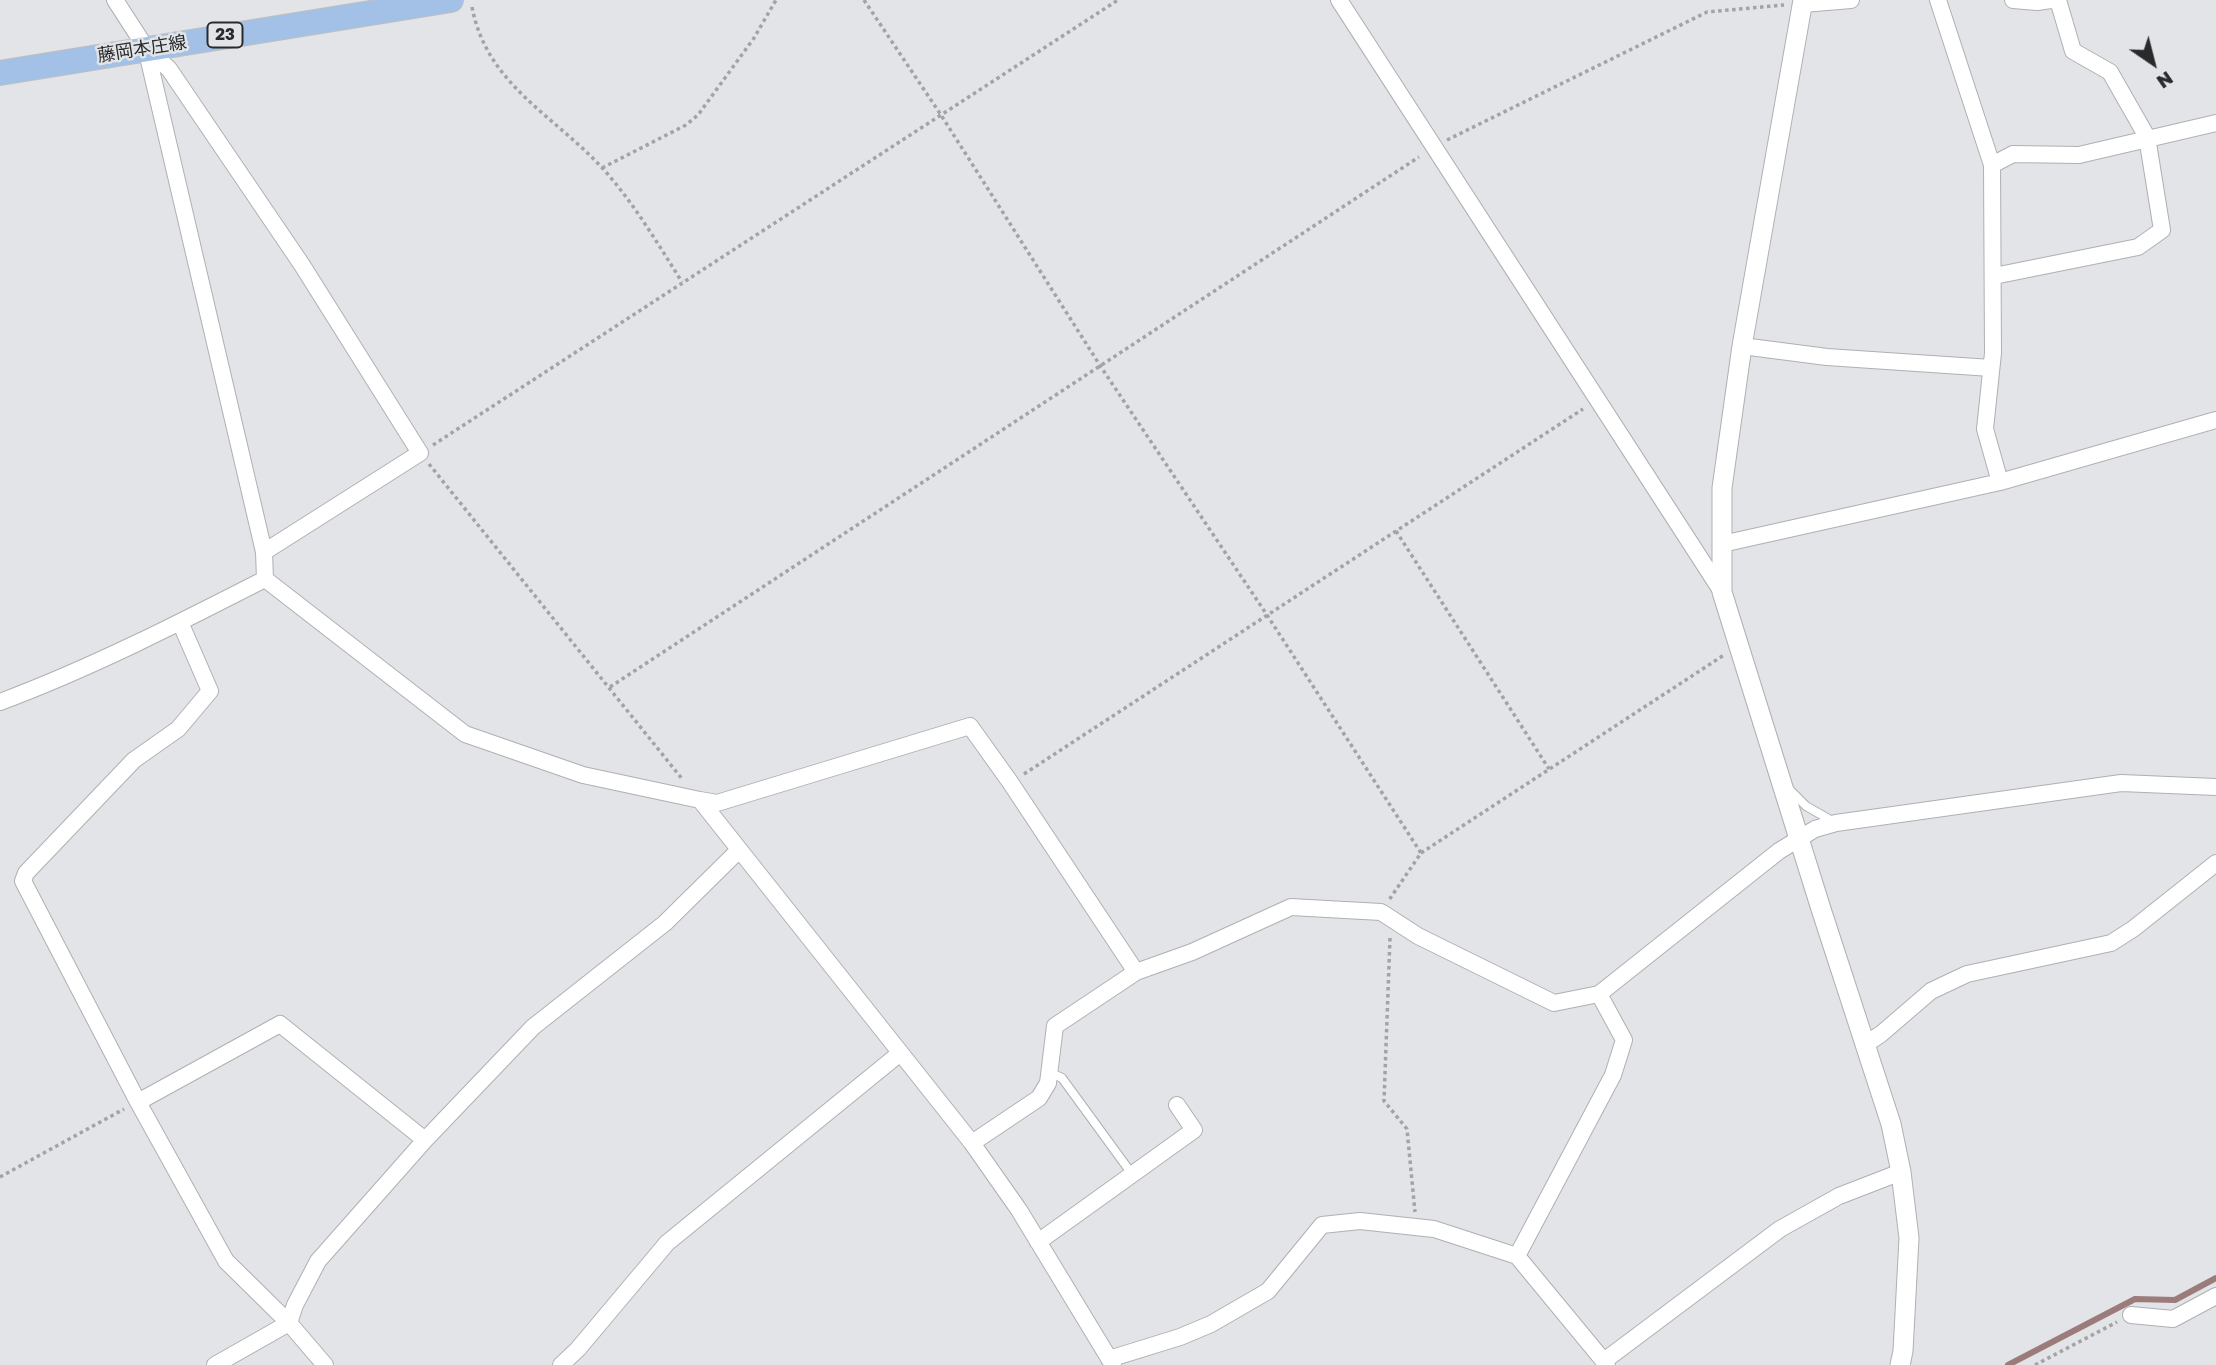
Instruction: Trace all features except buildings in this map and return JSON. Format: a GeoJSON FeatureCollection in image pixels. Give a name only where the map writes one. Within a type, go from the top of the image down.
{"type":"FeatureCollection","features":[{"type":"Feature","properties":{"kind":"main road","name":"藤岡本庄線"},"geometry":{"type":"LineString","coordinates":[[0,73],[451,0]]}},
{"type":"Feature","properties":{"kind":"street"},"geometry":{"type":"LineString","coordinates":[[115,0],[146,48],[169,69],[309,276],[420,453],[264,552]]}},
{"type":"Feature","properties":{"kind":"street"},"geometry":{"type":"LineString","coordinates":[[1339,0],[1721,593],[1892,1124],[1909,1238],[1900,1365]]}},
{"type":"Feature","properties":{"kind":"street"},"geometry":{"type":"LineString","coordinates":[[1721,593],[1721,488],[1742,346],[1803,2],[1851,0]]}},
{"type":"Feature","properties":{"kind":"street"},"geometry":{"type":"LineString","coordinates":[[1938,0],[1992,165],[1993,353],[1985,429],[2000,482]]}},
{"type":"Feature","properties":{"kind":"street"},"geometry":{"type":"LineString","coordinates":[[2013,0],[2051,0]]}},
{"type":"Feature","properties":{"kind":"street"},"geometry":{"type":"LineString","coordinates":[[1994,276],[2138,247],[2162,230],[2147,137],[2110,72],[2073,51],[2058,0]]}},
{"type":"Feature","properties":{"kind":"street"},"geometry":{"type":"LineString","coordinates":[[146,48],[264,552],[265,579]]}},
{"type":"Feature","properties":{"kind":"street"},"geometry":{"type":"LineString","coordinates":[[1992,165],[2013,155],[2079,155],[2216,123]]}},
{"type":"Feature","properties":{"kind":"street"},"geometry":{"type":"LineString","coordinates":[[1742,346],[1827,357],[1991,368]]}},
{"type":"Feature","properties":{"kind":"street"},"geometry":{"type":"LineString","coordinates":[[1721,544],[2000,482],[2216,420]]}},
{"type":"Feature","properties":{"kind":"street"},"geometry":{"type":"LineString","coordinates":[[0,702],[68,674],[265,579]]}},
{"type":"Feature","properties":{"kind":"street"},"geometry":{"type":"LineString","coordinates":[[265,579],[465,734],[583,775],[700,800],[717,803],[970,726],[1136,972]]}},
{"type":"Feature","properties":{"kind":"street"},"geometry":{"type":"LineString","coordinates":[[180,622],[210,691],[178,729],[134,760],[26,873],[23,881],[138,1102],[226,1261],[289,1323],[325,1365]]}},
{"type":"Feature","properties":{"kind":"street"},"geometry":{"type":"LineString","coordinates":[[972,1143],[1039,1098],[1048,1083],[1055,1026],[1136,972],[1192,952],[1291,906],[1386,915],[1418,936],[1553,1003],[1599,994],[1779,851],[1815,829],[1836,823],[2121,783],[2216,787]]}},
{"type":"Feature","properties":{"kind":"street"},"geometry":{"type":"LineString","coordinates":[[700,800],[972,1143],[1019,1210],[1111,1362],[1211,1324],[1268,1291],[1322,1225],[1360,1222],[1434,1229],[1517,1256],[1606,1363],[1780,1228],[1839,1196],[1901,1172]]}},
{"type":"Feature","properties":{"kind":"street"},"geometry":{"type":"LineString","coordinates":[[215,1365],[289,1323],[295,1305],[318,1261],[425,1140],[533,1027],[665,923],[739,850]]}},
{"type":"Feature","properties":{"kind":"street"},"geometry":{"type":"LineString","coordinates":[[1866,1044],[1931,991],[1967,974],[2111,943],[2133,929],[2216,863]]}},
{"type":"Feature","properties":{"kind":"street"},"geometry":{"type":"LineString","coordinates":[[1517,1256],[1613,1075],[1624,1040],[1599,994]]}},
{"type":"Feature","properties":{"kind":"street"},"geometry":{"type":"LineString","coordinates":[[138,1102],[280,1024],[425,1140]]}},
{"type":"Feature","properties":{"kind":"street"},"geometry":{"type":"LineString","coordinates":[[561,1365],[578,1349],[667,1243],[900,1054]]}},
{"type":"Feature","properties":{"kind":"street"},"geometry":{"type":"LineString","coordinates":[[1038,1242],[1194,1130],[1177,1105]]}},
{"type":"Feature","properties":{"kind":"street"},"geometry":{"type":"LineString","coordinates":[[2131,1315],[2173,1319],[2216,1296]]}},
{"type":"Feature","properties":{"kind":"lane"},"geometry":{"type":"LineString","coordinates":[[1777,773],[1806,806],[1836,823]]}},
{"type":"Feature","properties":{"kind":"lane"},"geometry":{"type":"LineString","coordinates":[[1049,1072],[1062,1078],[1132,1174]]}},
{"type":"Feature","properties":{"kind":"path"},"geometry":{"type":"LineString","coordinates":[[470,0],[475,23],[484,44],[502,73],[516,90],[602,168],[626,196],[682,282]]}},
{"type":"Feature","properties":{"kind":"path"},"geometry":{"type":"LineString","coordinates":[[602,168],[686,125],[698,115],[754,38],[776,0]]}},
{"type":"Feature","properties":{"kind":"path"},"geometry":{"type":"LineString","coordinates":[[864,0],[942,115],[1101,367],[1267,615],[1421,853]]}},
{"type":"Feature","properties":{"kind":"path"},"geometry":{"type":"LineString","coordinates":[[700,800],[420,453],[1118,0]]}},
{"type":"Feature","properties":{"kind":"path"},"geometry":{"type":"LineString","coordinates":[[610,687],[1434,147],[1707,12],[1803,2]]}},
{"type":"Feature","properties":{"kind":"path"},"geometry":{"type":"LineString","coordinates":[[1010,782],[1597,400]]}},
{"type":"Feature","properties":{"kind":"path"},"geometry":{"type":"LineString","coordinates":[[1396,531],[1549,769]]}},
{"type":"Feature","properties":{"kind":"path"},"geometry":{"type":"LineString","coordinates":[[1417,1228],[1407,1129],[1384,1101],[1386,915],[1421,853],[1738,646]]}},
{"type":"Feature","properties":{"kind":"path"},"geometry":{"type":"LineString","coordinates":[[0,1177],[138,1102]]}},
{"type":"Feature","properties":{"kind":"path"},"geometry":{"type":"LineString","coordinates":[[2035,1365],[2131,1315]]}},
{"type":"Feature","properties":{"kind":"waterway"},"geometry":{"type":"LineString","coordinates":[[2008,1365],[2135,1299],[2175,1300],[2216,1278]]}}]}
